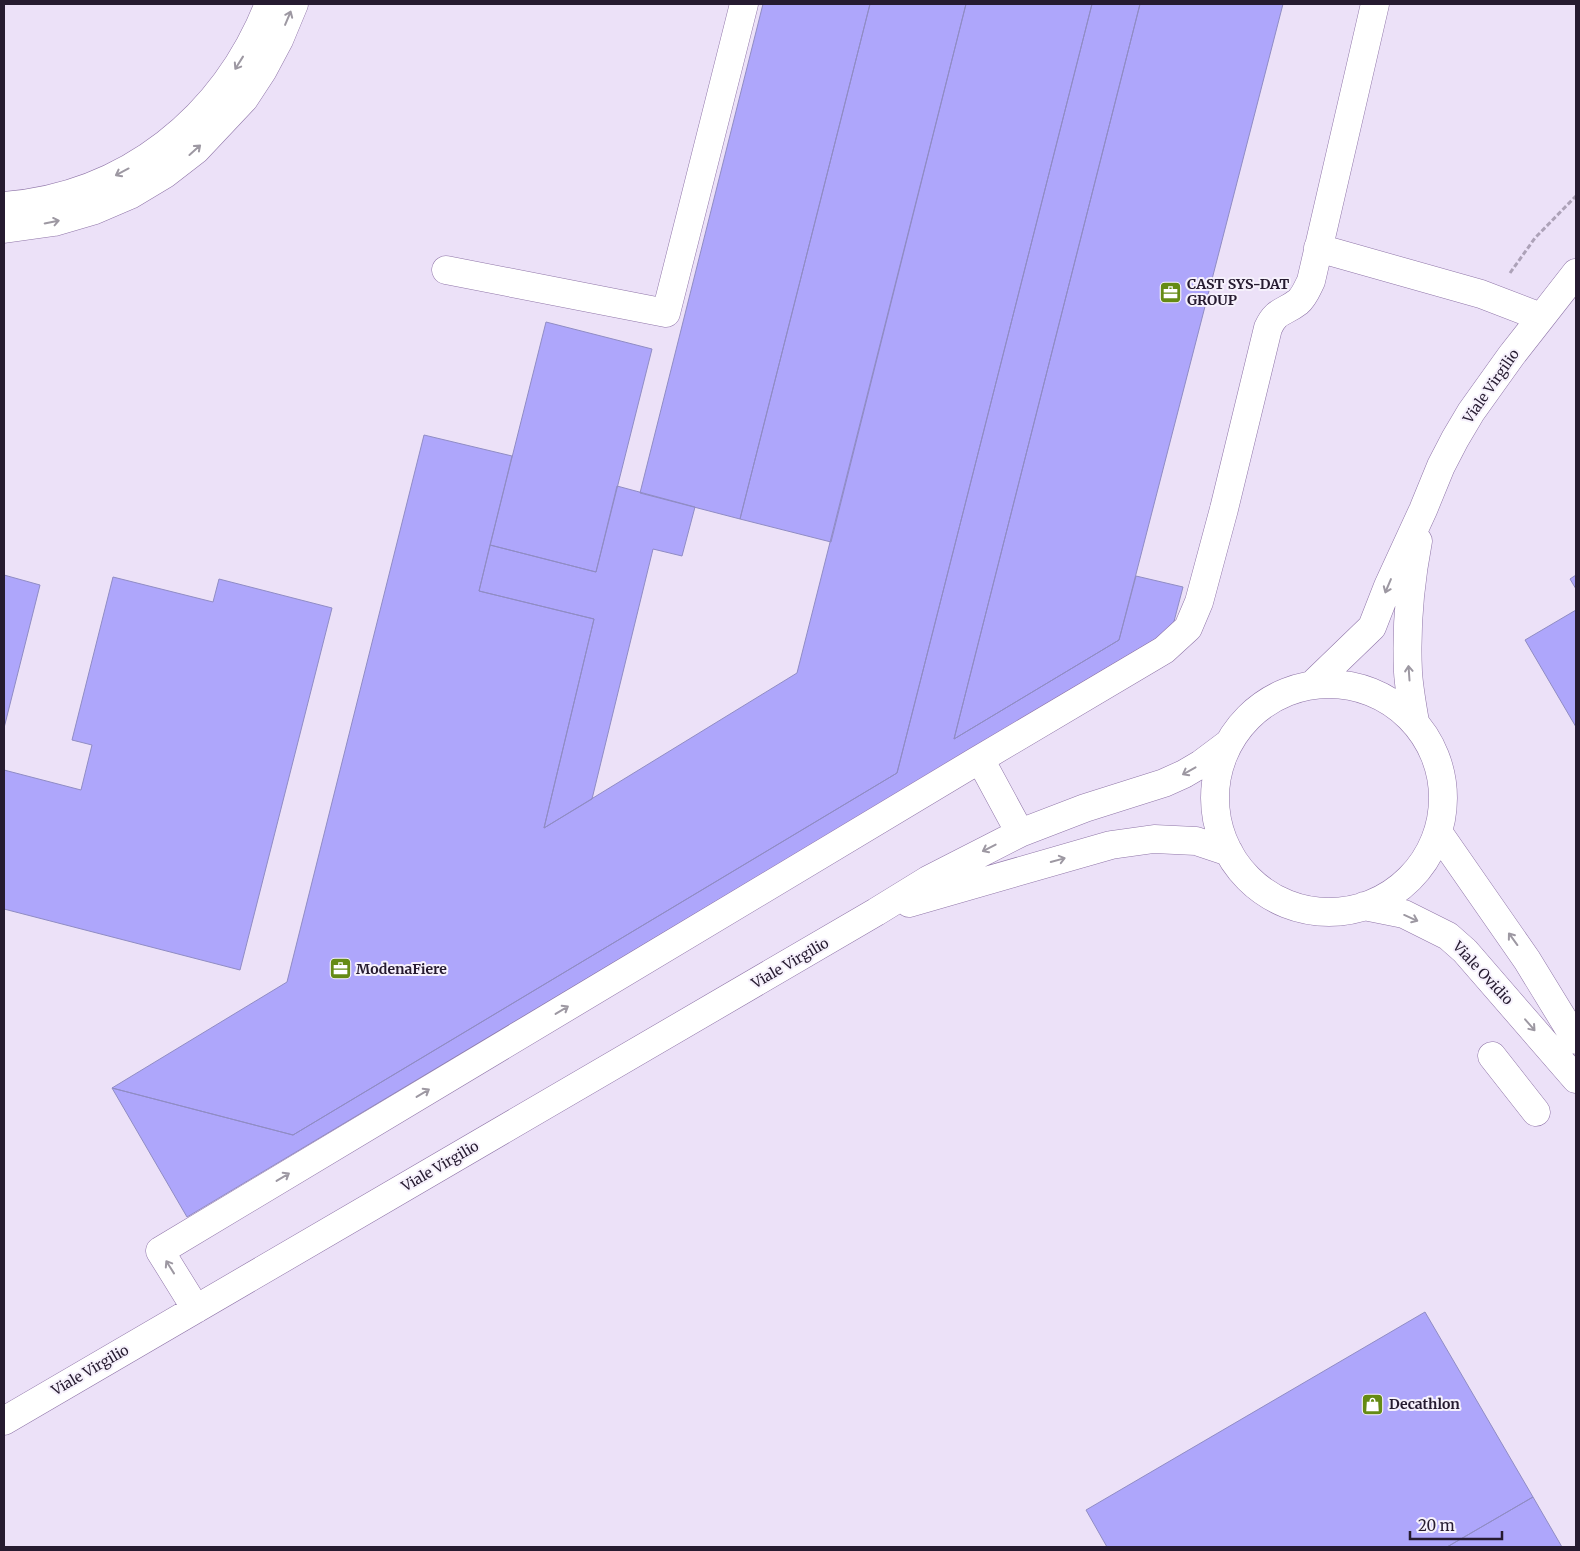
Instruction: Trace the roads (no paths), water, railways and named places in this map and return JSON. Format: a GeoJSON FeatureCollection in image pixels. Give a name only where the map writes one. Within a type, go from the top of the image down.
{"type":"FeatureCollection","features":[{"type":"Feature","properties":{"kind":"main road"},"geometry":{"type":"LineString","coordinates":[[4,206],[45,200],[80,190],[114,176],[147,158],[176,137],[200,115],[239,64],[269,4]]}},
{"type":"Feature","properties":{"kind":"main road"},"geometry":{"type":"LineString","coordinates":[[4,229],[54,222],[95,210],[130,195],[165,174],[196,150],[244,99],[263,70],[279,40],[294,4]]}},
{"type":"Feature","properties":{"kind":"main road"},"geometry":{"type":"LineString","coordinates":[[446,270],[666,313],[744,4]]}},
{"type":"Feature","properties":{"kind":"main road"},"geometry":{"type":"LineString","coordinates":[[196,1308],[160,1251],[1164,650],[1188,628],[1199,602],[1222,518],[1268,328],[1272,318],[1298,302],[1305,294],[1310,282],[1375,4]]}},
{"type":"Feature","properties":{"kind":"main road"},"geometry":{"type":"LineString","coordinates":[[1318,248],[1492,298],[1541,317]]}},
{"type":"Feature","properties":{"kind":"main road","name":"Viale Virgilio"},"geometry":{"type":"LineString","coordinates":[[1313,684],[1372,627],[1441,466],[1463,425],[1498,374],[1576,273]]}},
{"type":"Feature","properties":{"kind":"main road","name":"Viale Virgilio"},"geometry":{"type":"LineString","coordinates":[[1414,722],[1408,672],[1409,620],[1415,559],[1423,510]]}},
{"type":"Feature","properties":{"kind":"main road"},"geometry":{"type":"LineString","coordinates":[[1313,684],[1341,684],[1368,690],[1393,703],[1414,722],[1431,746],[1440,774],[1443,803],[1438,832],[1427,856],[1410,878],[1388,895],[1364,906],[1346,911],[1326,912],[1288,904],[1265,892],[1245,874],[1229,852],[1222,835],[1217,817],[1215,798],[1221,760],[1229,743],[1244,721],[1264,704],[1288,691],[1313,684]]}},
{"type":"Feature","properties":{"kind":"main road","name":"Viale Virgilio"},"geometry":{"type":"LineString","coordinates":[[4,1421],[928,880],[1020,833],[1085,808],[1164,783],[1184,774],[1229,743]]}},
{"type":"Feature","properties":{"kind":"main road"},"geometry":{"type":"LineString","coordinates":[[980,760],[1020,833]]}},
{"type":"Feature","properties":{"kind":"main road"},"geometry":{"type":"LineString","coordinates":[[1438,832],[1528,960],[1576,1040]]}},
{"type":"Feature","properties":{"kind":"main road","name":"Viale Virgilio"},"geometry":{"type":"LineString","coordinates":[[876,912],[1111,845],[1154,839],[1196,842],[1229,852]]}},
{"type":"Feature","properties":{"kind":"main road","name":"Viale Ovidio"},"geometry":{"type":"LineString","coordinates":[[1364,906],[1404,914],[1448,936],[1466,951],[1576,1079]]}},
{"type":"Feature","properties":{"kind":"main road"},"geometry":{"type":"LineString","coordinates":[[1492,1056],[1536,1112]]}},
{"type":"Feature","properties":{"kind":"place","name":"CAST SYS-DAT GROUP"},"geometry":{"type":"Point","coordinates":[1171,292]}},
{"type":"Feature","properties":{"kind":"place","name":"ModenaFiere"},"geometry":{"type":"Point","coordinates":[340,969]}},
{"type":"Feature","properties":{"kind":"place","name":"Decathlon"},"geometry":{"type":"Point","coordinates":[1373,1404]}}]}
